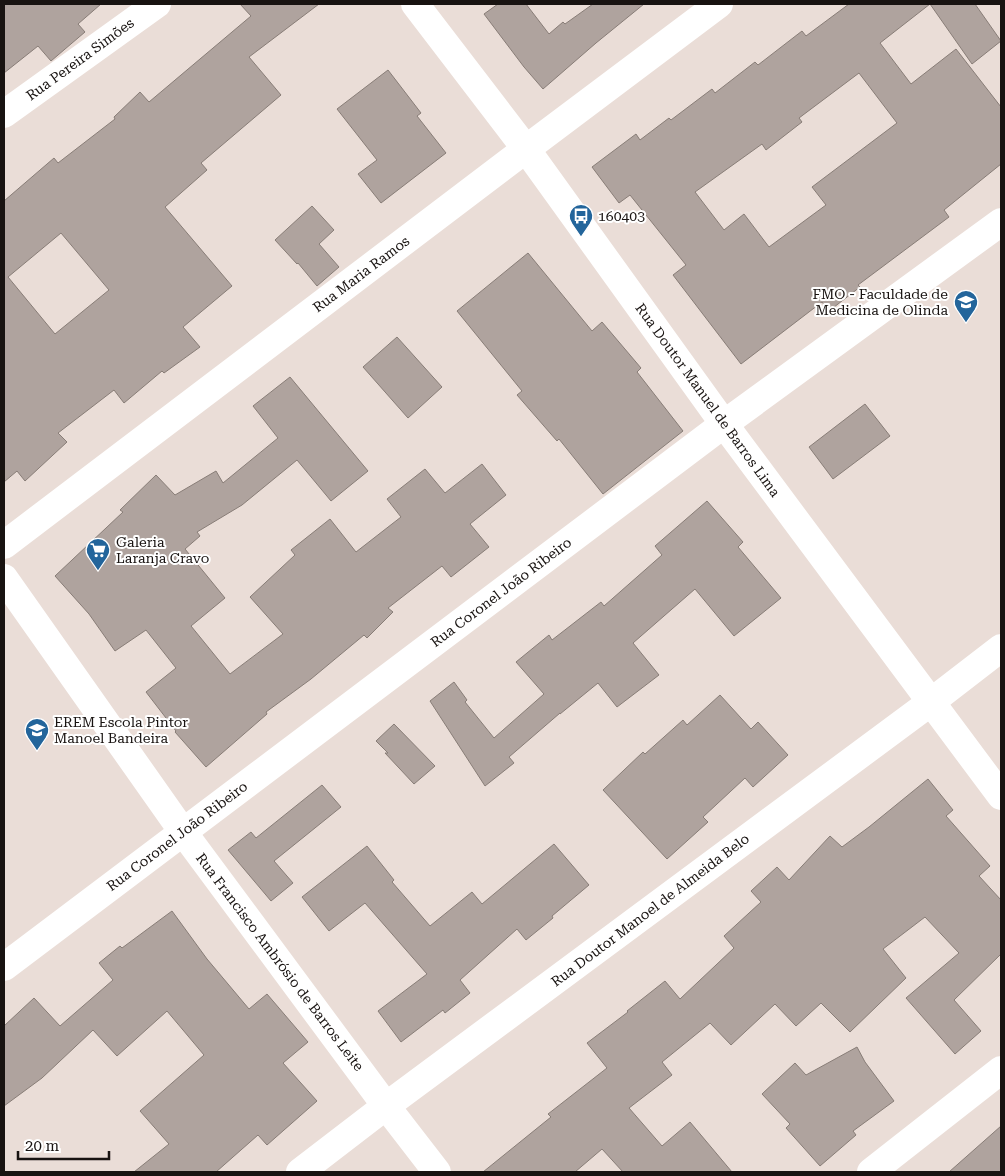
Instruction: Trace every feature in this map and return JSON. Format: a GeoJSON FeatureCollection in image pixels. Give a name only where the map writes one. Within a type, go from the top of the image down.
{"type":"FeatureCollection","features":[{"type":"Feature","properties":{"kind":"street","name":"Rua Pereira Simões"},"geometry":{"type":"LineString","coordinates":[[4,114],[157,4]]}},
{"type":"Feature","properties":{"kind":"street","name":"Rua Doutor Manuel de Barros Lima"},"geometry":{"type":"LineString","coordinates":[[415,4],[526,149],[724,424],[1001,796]]}},
{"type":"Feature","properties":{"kind":"street","name":"Rua Maria Ramos"},"geometry":{"type":"LineString","coordinates":[[4,545],[719,4]]}},
{"type":"Feature","properties":{"kind":"street","name":"Rua Coronel João Ribeiro"},"geometry":{"type":"LineString","coordinates":[[4,967],[724,424],[1001,222]]}},
{"type":"Feature","properties":{"kind":"street","name":"Rua Francisco Ambrósio de Barros Leite"},"geometry":{"type":"LineString","coordinates":[[4,578],[183,832],[437,1172]]}},
{"type":"Feature","properties":{"kind":"street","name":"Rua Doutor Manoel de Almeida Belo"},"geometry":{"type":"LineString","coordinates":[[300,1172],[1001,648]]}},
{"type":"Feature","properties":{"kind":"street"},"geometry":{"type":"LineString","coordinates":[[871,1172],[1001,1070]]}},
{"type":"Feature","properties":{"kind":"building"},"geometry":{"type":"Polygon","coordinates":[[[4,4],[101,4],[78,24],[85,32],[51,61],[38,46],[4,73],[4,4]]]}},
{"type":"Feature","properties":{"kind":"building"},"geometry":{"type":"Polygon","coordinates":[[[240,4],[319,4],[249,57],[281,95],[201,163],[207,170],[165,207],[232,286],[183,327],[200,347],[164,373],[162,371],[124,403],[114,390],[58,433],[67,442],[25,481],[17,471],[4,482],[4,201],[54,158],[58,163],[115,119],[114,117],[140,92],[149,102],[251,16],[240,4]],[[61,233],[8,277],[55,334],[109,290],[61,233]]]}},
{"type":"Feature","properties":{"kind":"building"},"geometry":{"type":"Polygon","coordinates":[[[498,4],[526,4],[549,34],[563,22],[565,24],[593,4],[644,4],[543,89],[484,14],[498,4]]]}},
{"type":"Feature","properties":{"kind":"building"},"geometry":{"type":"Polygon","coordinates":[[[849,4],[930,4],[880,43],[911,84],[956,49],[1001,107],[1001,164],[944,210],[949,217],[858,285],[860,287],[829,311],[822,302],[741,364],[673,275],[686,265],[630,195],[619,203],[592,167],[636,134],[640,140],[669,118],[671,120],[712,89],[715,93],[755,62],[758,65],[802,31],[806,36],[849,4]],[[859,73],[799,118],[802,122],[766,150],[762,144],[695,192],[724,230],[744,214],[769,247],[826,205],[812,187],[897,123],[859,73]]]}},
{"type":"Feature","properties":{"kind":"building"},"geometry":{"type":"Polygon","coordinates":[[[930,4],[975,4],[1001,41],[972,64],[930,4]]]}},
{"type":"Feature","properties":{"kind":"building"},"geometry":{"type":"Polygon","coordinates":[[[388,70],[421,113],[417,116],[446,153],[381,203],[358,174],[377,160],[337,109],[388,70]]]}},
{"type":"Feature","properties":{"kind":"building"},"geometry":{"type":"Polygon","coordinates":[[[312,206],[334,230],[319,244],[339,267],[317,286],[275,240],[312,206]]]}},
{"type":"Feature","properties":{"kind":"building"},"geometry":{"type":"Polygon","coordinates":[[[528,253],[592,331],[602,322],[641,368],[637,372],[683,431],[603,494],[559,439],[557,441],[517,395],[522,391],[457,311],[528,253]]]}},
{"type":"Feature","properties":{"kind":"building"},"geometry":{"type":"Polygon","coordinates":[[[397,337],[442,387],[408,418],[363,367],[397,337]]]}},
{"type":"Feature","properties":{"kind":"building"},"geometry":{"type":"Polygon","coordinates":[[[290,377],[368,471],[331,501],[297,460],[242,505],[197,532],[200,536],[185,549],[225,598],[191,626],[230,674],[283,634],[250,597],[295,555],[291,550],[330,519],[356,552],[401,517],[387,499],[425,469],[445,493],[482,464],[506,495],[470,524],[489,547],[451,577],[442,566],[388,608],[393,612],[367,638],[364,635],[311,679],[266,712],[267,714],[206,767],[175,732],[146,692],[176,668],[146,630],[115,651],[89,614],[55,576],[123,512],[120,510],[156,475],[175,495],[216,471],[223,483],[278,438],[253,406],[290,377]]]}},
{"type":"Feature","properties":{"kind":"building"},"geometry":{"type":"Polygon","coordinates":[[[865,404],[890,436],[833,479],[809,447],[865,404]]]}},
{"type":"Feature","properties":{"kind":"building"},"geometry":{"type":"Polygon","coordinates":[[[707,501],[743,542],[738,547],[781,598],[734,636],[695,589],[633,643],[659,675],[617,707],[598,683],[509,757],[514,763],[485,786],[430,701],[454,682],[467,700],[465,702],[494,738],[544,694],[516,662],[549,635],[552,640],[601,602],[604,606],[662,555],[655,546],[707,501]]]}},
{"type":"Feature","properties":{"kind":"building"},"geometry":{"type":"Polygon","coordinates":[[[720,695],[751,729],[758,722],[788,755],[753,787],[745,778],[703,817],[708,822],[667,859],[603,790],[643,752],[645,754],[683,720],[687,725],[720,695]]]}},
{"type":"Feature","properties":{"kind":"building"},"geometry":{"type":"Polygon","coordinates":[[[394,724],[435,766],[414,784],[376,741],[394,724]]]}},
{"type":"Feature","properties":{"kind":"building"},"geometry":{"type":"Polygon","coordinates":[[[928,779],[953,810],[946,816],[990,866],[979,876],[1001,900],[1001,954],[954,1000],[981,1031],[955,1054],[906,998],[959,953],[925,917],[883,949],[906,978],[850,1032],[821,1003],[796,1026],[775,1004],[731,1045],[710,1023],[662,1062],[672,1075],[629,1108],[662,1146],[690,1122],[732,1172],[623,1172],[602,1149],[575,1172],[483,1172],[551,1117],[548,1114],[607,1068],[587,1043],[665,981],[680,999],[734,948],[724,936],[761,902],[751,891],[777,867],[789,880],[830,836],[842,847],[928,779]]]}},
{"type":"Feature","properties":{"kind":"building"},"geometry":{"type":"Polygon","coordinates":[[[322,785],[341,807],[274,861],[293,883],[271,901],[228,850],[251,832],[256,838],[322,785]]]}},
{"type":"Feature","properties":{"kind":"building"},"geometry":{"type":"Polygon","coordinates":[[[554,844],[589,885],[526,940],[517,929],[460,980],[470,993],[445,1013],[443,1010],[401,1042],[378,1011],[427,974],[365,903],[329,931],[302,897],[367,846],[394,880],[392,882],[430,926],[472,892],[482,904],[554,844]]]}},
{"type":"Feature","properties":{"kind":"building"},"geometry":{"type":"Polygon","coordinates":[[[172,911],[207,959],[249,1009],[267,994],[308,1042],[283,1063],[317,1101],[267,1145],[258,1135],[216,1172],[134,1172],[169,1144],[140,1111],[204,1055],[167,1011],[117,1056],[93,1030],[42,1078],[4,1106],[4,1026],[34,998],[60,1026],[113,980],[99,963],[120,946],[122,948],[172,911]]]}},
{"type":"Feature","properties":{"kind":"building"},"geometry":{"type":"Polygon","coordinates":[[[857,1047],[865,1062],[894,1101],[853,1131],[856,1135],[820,1166],[786,1128],[790,1124],[762,1094],[795,1063],[806,1075],[857,1047]]]}},
{"type":"Feature","properties":{"kind":"building"},"geometry":{"type":"Polygon","coordinates":[[[1001,1126],[1001,1172],[949,1172],[1001,1126]]]}},
{"type":"Feature","properties":{"kind":"place","name":"160403"},"geometry":{"type":"Point","coordinates":[581,237]}},
{"type":"Feature","properties":{"kind":"place","name":"FMO - Faculdade de Medicina de Olinda"},"geometry":{"type":"Point","coordinates":[966,323]}},
{"type":"Feature","properties":{"kind":"place","name":"Galeria Laranja Cravo"},"geometry":{"type":"Point","coordinates":[98,571]}},
{"type":"Feature","properties":{"kind":"place","name":"EREM Escola Pintor Manoel Bandeira"},"geometry":{"type":"Point","coordinates":[37,751]}}]}
